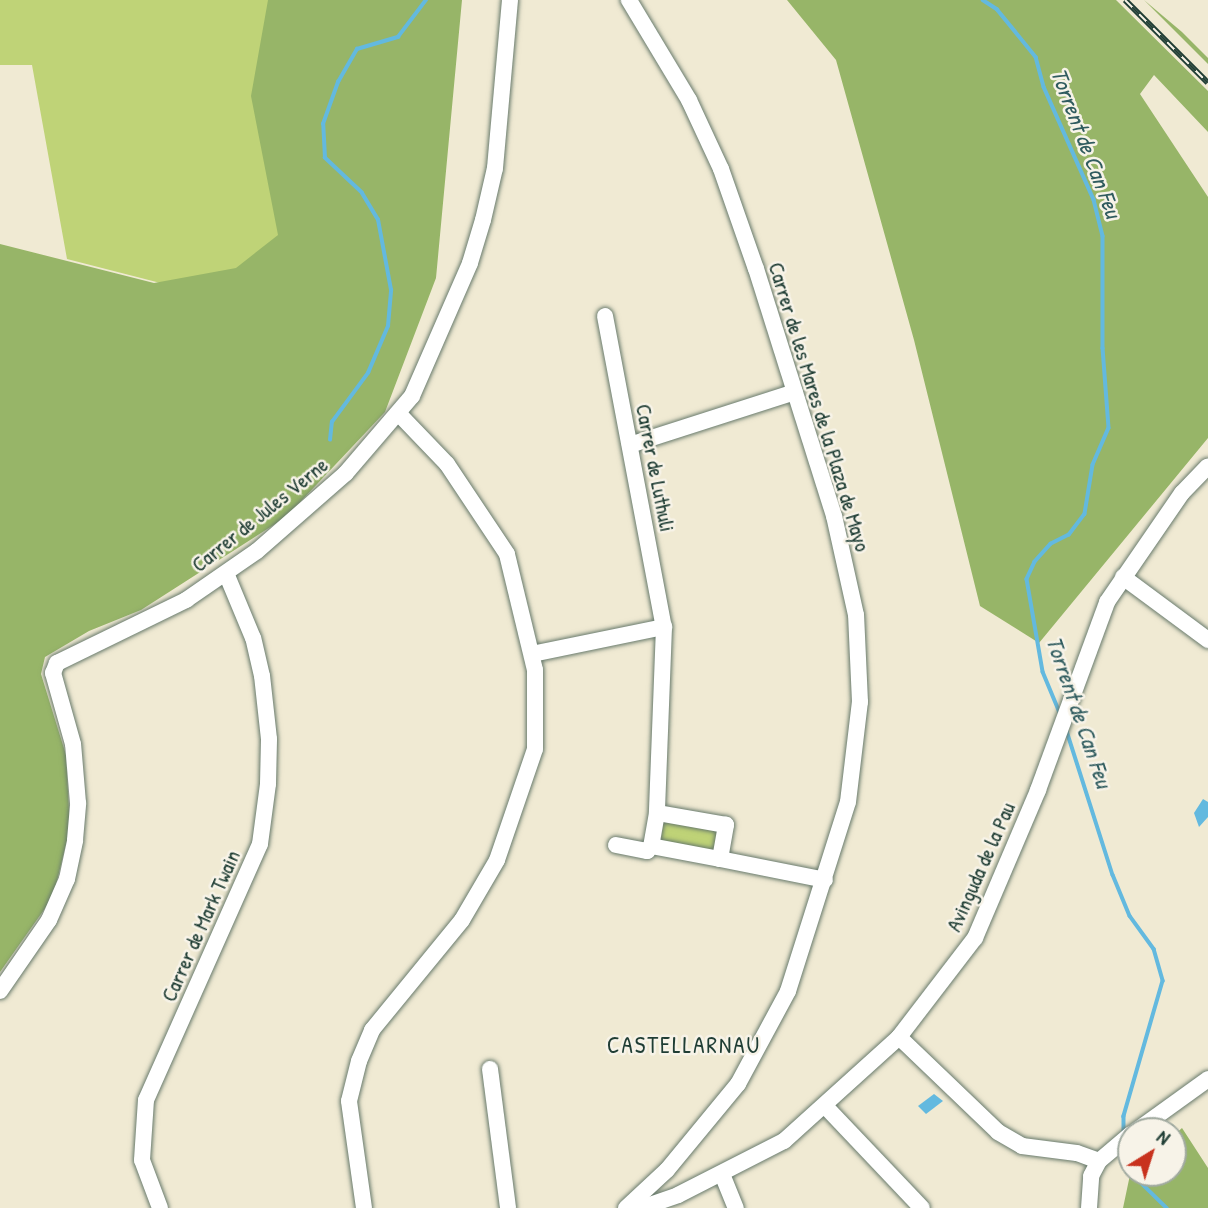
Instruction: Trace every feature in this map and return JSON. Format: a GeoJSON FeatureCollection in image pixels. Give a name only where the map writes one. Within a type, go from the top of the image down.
{"type":"FeatureCollection","features":[{"type":"Feature","properties":{"kind":"street","name":"Carrer de Jules Verne"},"geometry":{"type":"LineString","coordinates":[[0,991],[49,920],[67,879],[75,840],[79,803],[73,744],[53,673],[57,663],[186,600],[226,573],[346,473],[399,414],[437,343],[483,220],[495,168],[510,0]]}},
{"type":"Feature","properties":{"kind":"street","name":"Carrer de les Mares de la Plaza de Mayo"},"geometry":{"type":"LineString","coordinates":[[626,1208],[667,1170],[738,1084],[788,991],[848,803],[860,702],[856,615],[834,516],[795,392],[721,170],[689,100],[629,0]]}},
{"type":"Feature","properties":{"kind":"street","name":"Carrer de Luthuli"},"geometry":{"type":"LineString","coordinates":[[605,316],[664,627],[657,813],[651,846]]}},
{"type":"Feature","properties":{"kind":"street"},"geometry":{"type":"LineString","coordinates":[[630,445],[795,392]]}},
{"type":"Feature","properties":{"kind":"street"},"geometry":{"type":"LineString","coordinates":[[363,1208],[349,1101],[359,1061],[372,1030],[462,920],[497,860],[535,749],[532,654],[507,554],[447,464],[399,414]]}},
{"type":"Feature","properties":{"kind":"street","name":"Avinguda de la Pau"},"geometry":{"type":"LineString","coordinates":[[641,1208],[678,1195],[784,1141],[826,1107],[899,1037],[975,938],[1038,790],[1085,654],[1107,602],[1182,493],[1208,466]]}},
{"type":"Feature","properties":{"kind":"street","name":"Carrer de Mark Twain"},"geometry":{"type":"LineString","coordinates":[[160,1208],[142,1160],[146,1100],[245,883],[260,844],[268,784],[269,739],[262,676],[253,638],[226,573]]}},
{"type":"Feature","properties":{"kind":"street"},"geometry":{"type":"LineString","coordinates":[[1123,577],[1208,640]]}},
{"type":"Feature","properties":{"kind":"street"},"geometry":{"type":"LineString","coordinates":[[532,654],[664,627]]}},
{"type":"Feature","properties":{"kind":"street"},"geometry":{"type":"LineString","coordinates":[[657,813],[726,825],[720,859]]}},
{"type":"Feature","properties":{"kind":"street"},"geometry":{"type":"LineString","coordinates":[[616,845],[647,851],[651,846],[825,880]]}},
{"type":"Feature","properties":{"kind":"street"},"geometry":{"type":"LineString","coordinates":[[899,1037],[998,1132],[1022,1146],[1077,1153],[1099,1161]]}},
{"type":"Feature","properties":{"kind":"street"},"geometry":{"type":"LineString","coordinates":[[490,1069],[508,1208]]}},
{"type":"Feature","properties":{"kind":"street"},"geometry":{"type":"LineString","coordinates":[[1156,1117],[1208,1080]]}},
{"type":"Feature","properties":{"kind":"street"},"geometry":{"type":"LineString","coordinates":[[826,1107],[918,1207]]}},
{"type":"Feature","properties":{"kind":"street"},"geometry":{"type":"LineString","coordinates":[[1089,1208],[1091,1176],[1099,1161],[1117,1146]]}},
{"type":"Feature","properties":{"kind":"street"},"geometry":{"type":"LineString","coordinates":[[667,1170],[678,1195]]}},
{"type":"Feature","properties":{"kind":"street"},"geometry":{"type":"LineString","coordinates":[[722,1174],[736,1208]]}},
{"type":"Feature","properties":{"kind":"green space"},"geometry":{"type":"Polygon","coordinates":[[[0,0],[286,0],[282,247],[264,262],[176,287],[67,259],[32,65],[0,65],[0,0]]]}},
{"type":"Feature","properties":{"kind":"green space"},"geometry":{"type":"Polygon","coordinates":[[[268,0],[462,0],[436,278],[385,412],[286,517],[141,610],[89,631],[45,657],[41,674],[66,755],[70,828],[53,897],[0,972],[0,244],[154,283],[236,268],[278,235],[251,96],[268,0]]]}},
{"type":"Feature","properties":{"kind":"green space"},"geometry":{"type":"Polygon","coordinates":[[[787,0],[1116,0],[1208,91],[1208,132],[1154,75],[1140,94],[1208,197],[1208,438],[1039,643],[980,606],[914,340],[836,60],[787,0]]]}},
{"type":"Feature","properties":{"kind":"green space"},"geometry":{"type":"Polygon","coordinates":[[[1144,0],[1208,58],[1208,64],[1144,0]]]}},
{"type":"Feature","properties":{"kind":"green space"},"geometry":{"type":"Polygon","coordinates":[[[664,820],[719,829],[716,852],[660,844],[664,820]]]}},
{"type":"Feature","properties":{"kind":"green space"},"geometry":{"type":"Polygon","coordinates":[[[1187,1136],[1208,1168],[1208,1208],[1123,1208],[1127,1187],[1187,1187],[1187,1136]]]}},
{"type":"Feature","properties":{"kind":"water"},"geometry":{"type":"Polygon","coordinates":[[[1203,799],[1208,802],[1208,817],[1199,827],[1194,813],[1203,799]]]}},
{"type":"Feature","properties":{"kind":"water"},"geometry":{"type":"Polygon","coordinates":[[[934,1094],[943,1101],[926,1114],[918,1106],[934,1094]]]}},
{"type":"Feature","properties":{"kind":"waterway"},"geometry":{"type":"LineString","coordinates":[[330,440],[332,422],[368,373],[388,326],[391,290],[378,220],[362,193],[325,158],[323,124],[338,82],[357,49],[398,37],[426,0]]}},
{"type":"Feature","properties":{"kind":"waterway","name":"Torrent de Can Feu"},"geometry":{"type":"LineString","coordinates":[[983,0],[997,9],[1036,57],[1044,87],[1094,200],[1103,236],[1103,348],[1109,428],[1093,465],[1085,514],[1069,535],[1051,544],[1035,562],[1027,579],[1043,672],[1061,715]]}},
{"type":"Feature","properties":{"kind":"waterway","name":"Torrent de Can Feu"},"geometry":{"type":"LineString","coordinates":[[1066,728],[1113,875],[1130,916],[1154,949],[1163,981],[1124,1117]]}},
{"type":"Feature","properties":{"kind":"waterway","name":"Torrent de Can Feu"},"geometry":{"type":"LineString","coordinates":[[1145,1187],[1167,1208]]}},
{"type":"Feature","properties":{"kind":"railway"},"geometry":{"type":"LineString","coordinates":[[1125,0],[1208,83]]}},
{"type":"Feature","properties":{"kind":"district","name":"CASTELLARNAU"},"geometry":{"type":"Point","coordinates":[684,1045]}}]}
